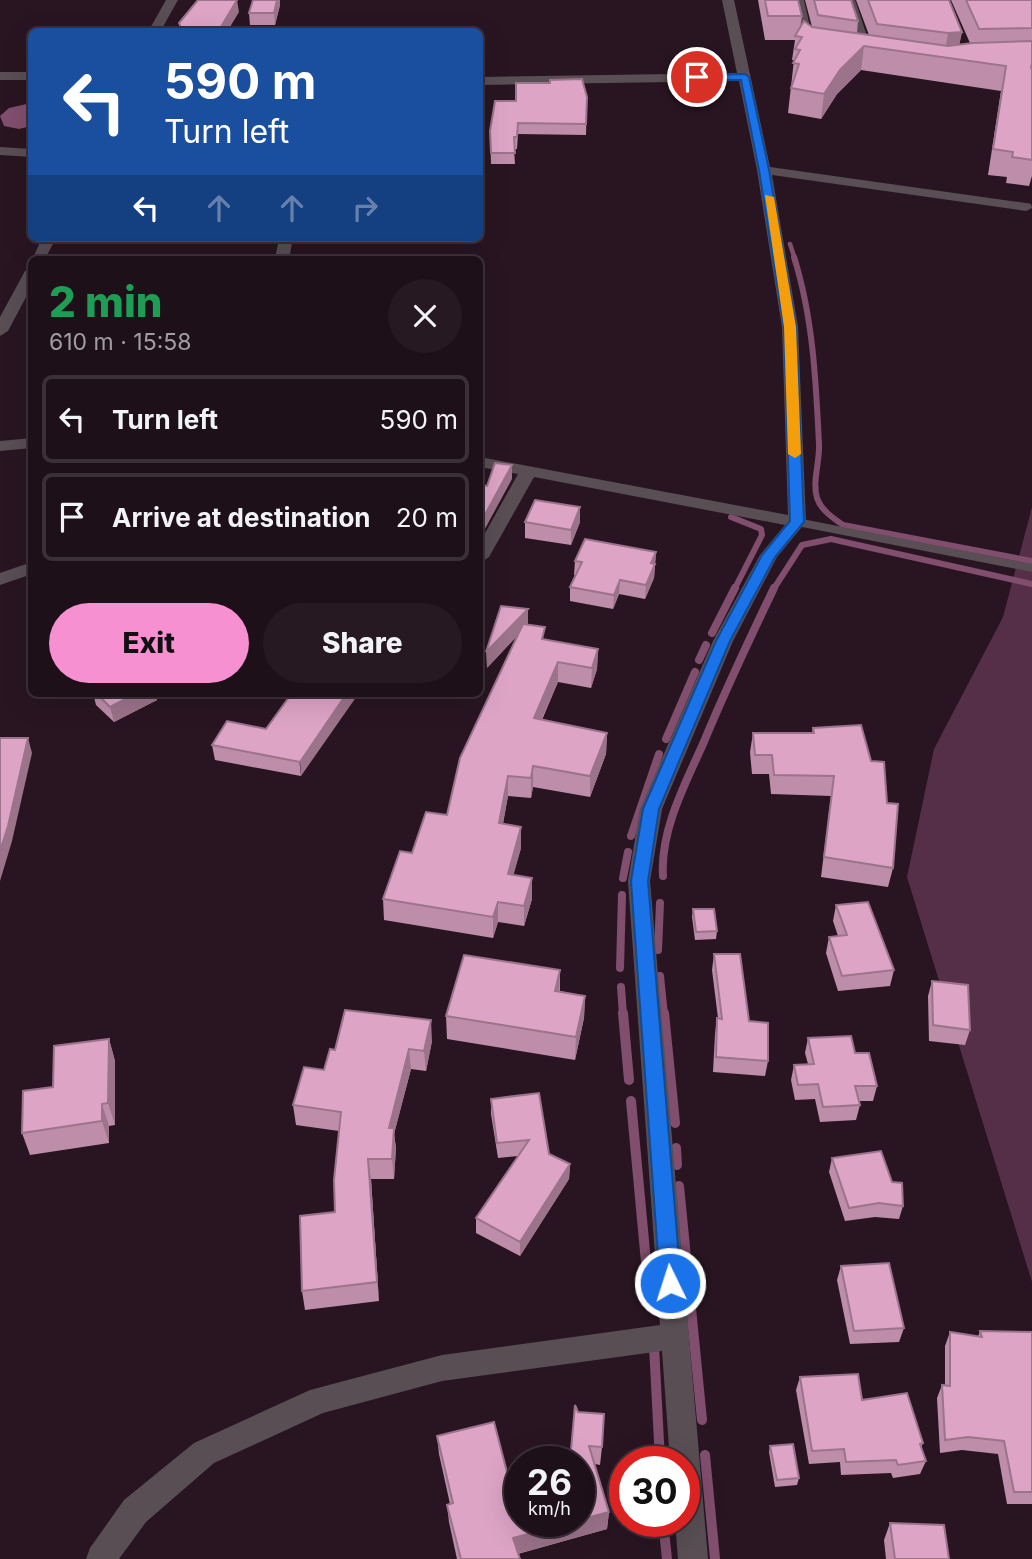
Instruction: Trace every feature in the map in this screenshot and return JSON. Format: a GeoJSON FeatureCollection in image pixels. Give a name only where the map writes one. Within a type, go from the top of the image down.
{"type":"FeatureCollection","features":[{"type":"Feature","properties":{"kind":"street"},"geometry":{"type":"LineString","coordinates":[[156,28],[172,0]]}},
{"type":"Feature","properties":{"kind":"street"},"geometry":{"type":"LineString","coordinates":[[693,1559],[639,881],[651,809],[723,641],[769,555],[797,522],[790,327],[764,170],[728,0]]}},
{"type":"Feature","properties":{"kind":"street"},"geometry":{"type":"LineString","coordinates":[[798,0],[808,42],[826,47]]}},
{"type":"Feature","properties":{"kind":"street"},"geometry":{"type":"LineString","coordinates":[[849,0],[873,55],[853,52]]}},
{"type":"Feature","properties":{"kind":"street"},"geometry":{"type":"LineString","coordinates":[[0,76],[28,76]]}},
{"type":"Feature","properties":{"kind":"street"},"geometry":{"type":"LineString","coordinates":[[483,81],[745,77]]}},
{"type":"Feature","properties":{"kind":"street"},"geometry":{"type":"LineString","coordinates":[[0,152],[28,153]]}},
{"type":"Feature","properties":{"kind":"street"},"geometry":{"type":"LineString","coordinates":[[764,170],[1026,207]]}},
{"type":"Feature","properties":{"kind":"street"},"geometry":{"type":"LineString","coordinates":[[0,331],[28,278]]}},
{"type":"Feature","properties":{"kind":"street"},"geometry":{"type":"LineString","coordinates":[[0,446],[28,443]]}},
{"type":"Feature","properties":{"kind":"street"},"geometry":{"type":"LineString","coordinates":[[483,462],[797,522]]}},
{"type":"Feature","properties":{"kind":"street"},"geometry":{"type":"LineString","coordinates":[[483,552],[529,470]]}},
{"type":"Feature","properties":{"kind":"street"},"geometry":{"type":"LineString","coordinates":[[0,579],[28,569]]}},
{"type":"Feature","properties":{"kind":"street"},"geometry":{"type":"LineString","coordinates":[[101,1559],[135,1511],[204,1453],[320,1400],[442,1368],[674,1336]]}},
{"type":"Feature","properties":{"kind":"lane"},"geometry":{"type":"LineString","coordinates":[[797,522],[1032,568]]}},
{"type":"Feature","properties":{"kind":"shaded area"},"geometry":{"type":"Polygon","coordinates":[[[28,104],[28,127],[19,129],[4,126],[0,116],[9,108],[28,104]]]}},
{"type":"Feature","properties":{"kind":"shaded area"},"geometry":{"type":"Polygon","coordinates":[[[1032,507],[1032,1282],[907,877],[934,749],[1003,617],[1032,507]]]}},
{"type":"Feature","properties":{"kind":"building"},"geometry":{"type":"Polygon","coordinates":[[[198,0],[237,0],[220,28],[181,28],[179,23],[198,0]]]}},
{"type":"Feature","properties":{"kind":"building"},"geometry":{"type":"Polygon","coordinates":[[[253,0],[277,0],[274,13],[249,13],[253,0]]]}},
{"type":"Feature","properties":{"kind":"building"},"geometry":{"type":"Polygon","coordinates":[[[765,0],[798,0],[802,16],[768,16],[765,0]]]}},
{"type":"Feature","properties":{"kind":"building"},"geometry":{"type":"Polygon","coordinates":[[[814,0],[851,0],[858,21],[818,15],[814,0]]]}},
{"type":"Feature","properties":{"kind":"building"},"geometry":{"type":"Polygon","coordinates":[[[868,0],[949,0],[962,32],[948,33],[877,24],[868,0]]]}},
{"type":"Feature","properties":{"kind":"building"},"geometry":{"type":"Polygon","coordinates":[[[966,0],[1032,0],[1032,28],[979,29],[966,0]]]}},
{"type":"Feature","properties":{"kind":"building"},"geometry":{"type":"Polygon","coordinates":[[[804,21],[812,27],[948,46],[1032,41],[1032,160],[1012,157],[1013,152],[993,149],[1006,66],[864,46],[840,70],[824,94],[791,88],[799,64],[793,63],[800,50],[795,49],[802,37],[795,36],[804,21]]]}},
{"type":"Feature","properties":{"kind":"building"},"geometry":{"type":"Polygon","coordinates":[[[582,79],[587,97],[586,124],[518,123],[517,137],[514,137],[515,153],[491,153],[490,131],[495,101],[516,101],[516,83],[582,79]]]}},
{"type":"Feature","properties":{"kind":"building"},"geometry":{"type":"Polygon","coordinates":[[[495,463],[512,465],[483,518],[483,485],[487,486],[495,463]]]}},
{"type":"Feature","properties":{"kind":"building"},"geometry":{"type":"Polygon","coordinates":[[[535,500],[580,507],[571,530],[525,522],[535,500]]]}},
{"type":"Feature","properties":{"kind":"building"},"geometry":{"type":"Polygon","coordinates":[[[585,539],[656,552],[651,563],[655,564],[646,585],[620,580],[614,595],[570,587],[582,562],[575,561],[585,539]]]}},
{"type":"Feature","properties":{"kind":"building"},"geometry":{"type":"Polygon","coordinates":[[[501,606],[528,609],[486,652],[501,606]]]}},
{"type":"Feature","properties":{"kind":"building"},"geometry":{"type":"Polygon","coordinates":[[[523,624],[545,627],[542,639],[598,649],[592,668],[558,662],[534,718],[607,733],[590,776],[533,766],[531,778],[508,776],[499,823],[521,827],[508,874],[532,878],[524,906],[498,902],[493,917],[383,899],[400,851],[412,853],[426,812],[447,815],[460,758],[523,624]]]}},
{"type":"Feature","properties":{"kind":"building"},"geometry":{"type":"Polygon","coordinates":[[[100,697],[129,697],[110,707],[100,697]]]}},
{"type":"Feature","properties":{"kind":"building"},"geometry":{"type":"Polygon","coordinates":[[[289,697],[344,697],[300,762],[212,745],[227,721],[266,729],[289,697]]]}},
{"type":"Feature","properties":{"kind":"building"},"geometry":{"type":"Polygon","coordinates":[[[861,725],[871,761],[884,762],[887,803],[898,804],[893,868],[824,857],[834,776],[774,775],[772,755],[755,755],[753,733],[814,733],[813,728],[861,725]]]}},
{"type":"Feature","properties":{"kind":"building"},"geometry":{"type":"Polygon","coordinates":[[[0,738],[28,738],[0,851],[0,738]]]}},
{"type":"Feature","properties":{"kind":"building"},"geometry":{"type":"Polygon","coordinates":[[[868,902],[894,970],[842,976],[829,937],[847,935],[836,905],[868,902]]]}},
{"type":"Feature","properties":{"kind":"building"},"geometry":{"type":"Polygon","coordinates":[[[693,909],[714,909],[717,931],[696,932],[693,909]]]}},
{"type":"Feature","properties":{"kind":"building"},"geometry":{"type":"Polygon","coordinates":[[[714,954],[740,954],[749,1021],[768,1023],[768,1061],[716,1057],[717,1018],[722,1019],[714,954]]]}},
{"type":"Feature","properties":{"kind":"building"},"geometry":{"type":"Polygon","coordinates":[[[464,955],[560,970],[555,991],[585,996],[576,1037],[446,1016],[464,955]]]}},
{"type":"Feature","properties":{"kind":"building"},"geometry":{"type":"Polygon","coordinates":[[[932,981],[968,985],[970,1030],[933,1025],[932,981]]]}},
{"type":"Feature","properties":{"kind":"building"},"geometry":{"type":"Polygon","coordinates":[[[345,1010],[431,1020],[424,1051],[409,1049],[389,1128],[394,1128],[392,1159],[368,1159],[377,1282],[302,1291],[300,1216],[335,1212],[334,1180],[341,1112],[293,1105],[304,1067],[324,1070],[330,1049],[335,1050],[345,1010]]]}},
{"type":"Feature","properties":{"kind":"building"},"geometry":{"type":"Polygon","coordinates":[[[851,1036],[855,1053],[869,1053],[877,1086],[855,1086],[860,1105],[823,1107],[818,1084],[798,1085],[794,1065],[814,1064],[808,1038],[851,1036]]]}},
{"type":"Feature","properties":{"kind":"building"},"geometry":{"type":"Polygon","coordinates":[[[109,1039],[108,1103],[102,1104],[102,1121],[22,1133],[23,1091],[53,1087],[54,1046],[109,1039]]]}},
{"type":"Feature","properties":{"kind":"building"},"geometry":{"type":"Polygon","coordinates":[[[539,1093],[549,1154],[570,1164],[520,1242],[476,1218],[529,1140],[497,1143],[491,1099],[539,1093]]]}},
{"type":"Feature","properties":{"kind":"building"},"geometry":{"type":"Polygon","coordinates":[[[881,1151],[892,1182],[902,1183],[903,1206],[879,1203],[849,1208],[832,1158],[881,1151]]]}},
{"type":"Feature","properties":{"kind":"building"},"geometry":{"type":"Polygon","coordinates":[[[889,1263],[904,1328],[854,1331],[841,1266],[889,1263]]]}},
{"type":"Feature","properties":{"kind":"building"},"geometry":{"type":"Polygon","coordinates":[[[980,1331],[1032,1332],[1032,1492],[1014,1492],[1004,1441],[968,1437],[945,1440],[942,1385],[950,1386],[950,1332],[982,1337],[980,1331]]]}},
{"type":"Feature","properties":{"kind":"building"},"geometry":{"type":"Polygon","coordinates":[[[858,1374],[862,1400],[907,1393],[926,1461],[898,1465],[896,1460],[846,1462],[844,1449],[812,1451],[800,1377],[858,1374]]]}},
{"type":"Feature","properties":{"kind":"building"},"geometry":{"type":"Polygon","coordinates":[[[575,1405],[578,1412],[604,1414],[602,1447],[571,1446],[575,1405]]]}},
{"type":"Feature","properties":{"kind":"building"},"geometry":{"type":"Polygon","coordinates":[[[494,1422],[504,1461],[504,1537],[517,1537],[513,1538],[520,1559],[461,1559],[447,1505],[453,1503],[437,1436],[494,1422]]]}},
{"type":"Feature","properties":{"kind":"building"},"geometry":{"type":"Polygon","coordinates":[[[793,1444],[799,1478],[777,1480],[770,1446],[793,1444]]]}},
{"type":"Feature","properties":{"kind":"building"},"geometry":{"type":"Polygon","coordinates":[[[595,1466],[609,1512],[595,1516],[595,1466]]]}},
{"type":"Feature","properties":{"kind":"building"},"geometry":{"type":"Polygon","coordinates":[[[890,1523],[944,1525],[949,1559],[895,1559],[890,1523]]]}},
{"type":"Feature","properties":{"kind":"waterway"},"geometry":{"type":"LineString","coordinates":[[790,244],[795,259]]}},
{"type":"Feature","properties":{"kind":"waterway"},"geometry":{"type":"LineString","coordinates":[[794,257],[813,350],[819,444],[816,492],[821,506],[843,525],[1032,561]]}},
{"type":"Feature","properties":{"kind":"waterway"},"geometry":{"type":"LineString","coordinates":[[731,517],[761,529],[762,535],[734,590]]}},
{"type":"Feature","properties":{"kind":"waterway"},"geometry":{"type":"LineString","coordinates":[[773,590],[802,545],[831,539],[1032,584]]}},
{"type":"Feature","properties":{"kind":"waterway"},"geometry":{"type":"LineString","coordinates":[[712,633],[735,588]]}},
{"type":"Feature","properties":{"kind":"waterway"},"geometry":{"type":"LineString","coordinates":[[663,876],[665,842],[675,808],[773,590]]}},
{"type":"Feature","properties":{"kind":"waterway"},"geometry":{"type":"LineString","coordinates":[[699,660],[706,645]]}},
{"type":"Feature","properties":{"kind":"waterway"},"geometry":{"type":"LineString","coordinates":[[666,739],[695,672]]}},
{"type":"Feature","properties":{"kind":"waterway"},"geometry":{"type":"LineString","coordinates":[[631,836],[659,754]]}},
{"type":"Feature","properties":{"kind":"waterway"},"geometry":{"type":"LineString","coordinates":[[623,878],[628,852]]}},
{"type":"Feature","properties":{"kind":"waterway"},"geometry":{"type":"LineString","coordinates":[[620,968],[622,895]]}},
{"type":"Feature","properties":{"kind":"waterway"},"geometry":{"type":"LineString","coordinates":[[658,950],[660,903]]}},
{"type":"Feature","properties":{"kind":"waterway"},"geometry":{"type":"LineString","coordinates":[[660,976],[664,1015]]}},
{"type":"Feature","properties":{"kind":"waterway"},"geometry":{"type":"LineString","coordinates":[[621,987],[623,1015]]}},
{"type":"Feature","properties":{"kind":"waterway"},"geometry":{"type":"LineString","coordinates":[[623,1013],[629,1080]]}},
{"type":"Feature","properties":{"kind":"waterway"},"geometry":{"type":"LineString","coordinates":[[664,1013],[675,1123]]}},
{"type":"Feature","properties":{"kind":"waterway"},"geometry":{"type":"LineString","coordinates":[[631,1101],[650,1305]]}},
{"type":"Feature","properties":{"kind":"waterway"},"geometry":{"type":"LineString","coordinates":[[676,1148],[677,1165]]}},
{"type":"Feature","properties":{"kind":"waterway"},"geometry":{"type":"LineString","coordinates":[[679,1186],[702,1420]]}},
{"type":"Feature","properties":{"kind":"waterway"},"geometry":{"type":"LineString","coordinates":[[654,1346],[659,1446]]}},
{"type":"Feature","properties":{"kind":"waterway"},"geometry":{"type":"LineString","coordinates":[[705,1455],[715,1559]]}},
{"type":"Feature","properties":{"kind":"waterway"},"geometry":{"type":"LineString","coordinates":[[665,1537],[667,1559]]}},
{"type":"Feature","properties":{"kind":"slow traffic"},"geometry":{"type":"LineString","coordinates":[[769,197],[790,327],[795,454]]}},
{"type":"Feature","properties":{"kind":"route"},"geometry":{"type":"LineString","coordinates":[[670,1283],[639,881],[651,809],[723,641],[769,555],[797,522],[790,327],[764,170],[745,77],[697,77]]}}]}
